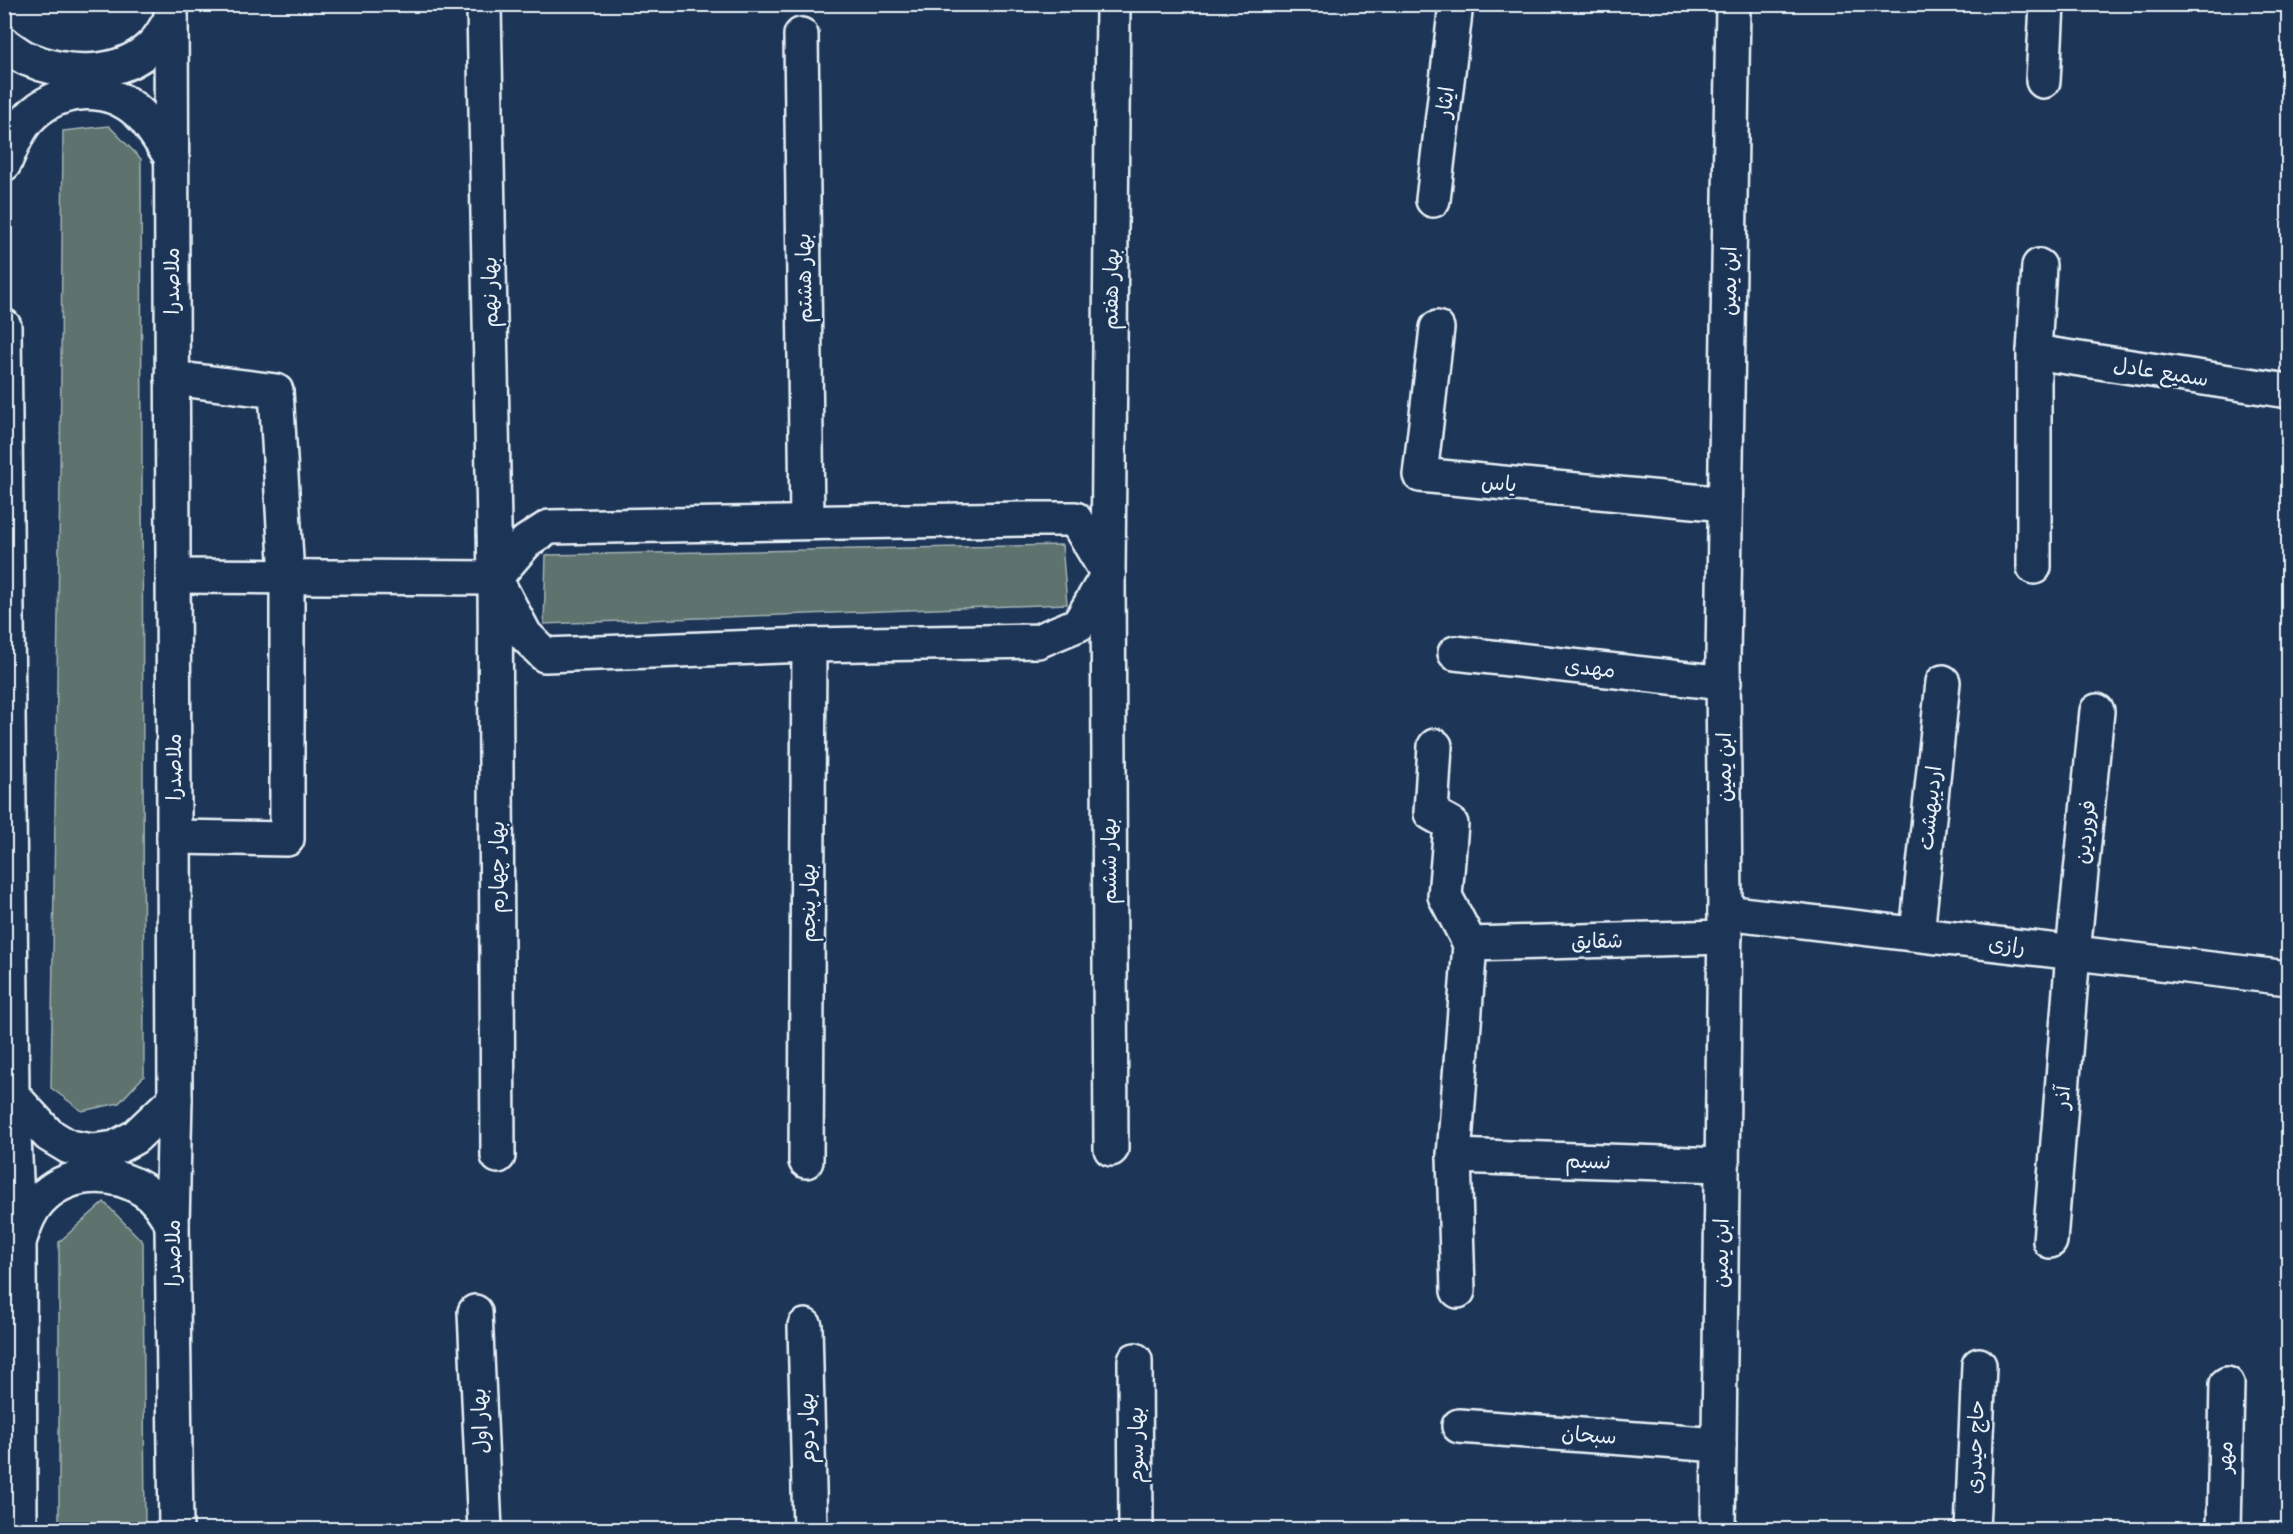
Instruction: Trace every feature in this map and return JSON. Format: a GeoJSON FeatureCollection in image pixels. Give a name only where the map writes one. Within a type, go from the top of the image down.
{"type":"FeatureCollection","features":[{"type":"Feature","properties":{"kind":"street","name":"بهار هفتم"},"geometry":{"type":"LineString","coordinates":[[1108,574],[1113,4]]}},
{"type":"Feature","properties":{"kind":"street","name":"ایثار"},"geometry":{"type":"LineString","coordinates":[[1433,200],[1456,4]]}},
{"type":"Feature","properties":{"kind":"street","name":"ابن یمین"},"geometry":{"type":"LineString","coordinates":[[1718,1530],[1725,925],[1725,504],[1733,4]]}},
{"type":"Feature","properties":{"kind":"street"},"geometry":{"type":"LineString","coordinates":[[2043,81],[2047,4]]}},
{"type":"Feature","properties":{"kind":"street","name":"بهار نهم"},"geometry":{"type":"LineString","coordinates":[[484,7],[495,578]]}},
{"type":"Feature","properties":{"kind":"street"},"geometry":{"type":"LineString","coordinates":[[4,44],[26,59],[57,69],[94,71],[127,64],[153,45],[171,12]]}},
{"type":"Feature","properties":{"kind":"street","name":"ملاصدرا"},"geometry":{"type":"LineString","coordinates":[[171,12],[175,1099],[172,1224],[176,1530]]}},
{"type":"Feature","properties":{"kind":"street","name":"بهار هشتم"},"geometry":{"type":"LineString","coordinates":[[801,35],[807,521]]}},
{"type":"Feature","properties":{"kind":"street"},"geometry":{"type":"LineString","coordinates":[[4,164],[27,120],[45,104],[69,94],[94,92],[118,99],[139,113],[172,158]]}},
{"type":"Feature","properties":{"kind":"street"},"geometry":{"type":"LineString","coordinates":[[2034,567],[2034,352],[2038,266]]}},
{"type":"Feature","properties":{"kind":"street"},"geometry":{"type":"LineString","coordinates":[[4,326],[12,1095],[19,1242],[21,1530]]}},
{"type":"Feature","properties":{"kind":"street","name":"یاس"},"geometry":{"type":"LineString","coordinates":[[1437,328],[1420,475],[1725,504]]}},
{"type":"Feature","properties":{"kind":"street","name":"سمیع عادل"},"geometry":{"type":"LineString","coordinates":[[2034,352],[2289,391]]}},
{"type":"Feature","properties":{"kind":"street"},"geometry":{"type":"LineString","coordinates":[[172,378],[276,391],[286,576],[286,839],[174,837]]}},
{"type":"Feature","properties":{"kind":"street"},"geometry":{"type":"LineString","coordinates":[[174,576],[495,578],[526,542],[549,527],[807,521],[1075,519],[1108,574],[1079,624],[1038,641],[809,645],[545,654],[525,635],[495,578]]}},
{"type":"Feature","properties":{"kind":"street","name":"بهار ششم"},"geometry":{"type":"LineString","coordinates":[[1108,574],[1111,1149]]}},
{"type":"Feature","properties":{"kind":"street","name":"بهار چهارم"},"geometry":{"type":"LineString","coordinates":[[495,578],[498,1156]]}},
{"type":"Feature","properties":{"kind":"street","name":"بهار پنجم"},"geometry":{"type":"LineString","coordinates":[[806,1161],[809,645]]}},
{"type":"Feature","properties":{"kind":"street","name":"مهدی"},"geometry":{"type":"LineString","coordinates":[[1455,653],[1724,682]]}},
{"type":"Feature","properties":{"kind":"street","name":"اردیبهشت"},"geometry":{"type":"LineString","coordinates":[[1917,934],[1943,682]]}},
{"type":"Feature","properties":{"kind":"street","name":"فروردین"},"geometry":{"type":"LineString","coordinates":[[2073,953],[2097,711]]}},
{"type":"Feature","properties":{"kind":"street"},"geometry":{"type":"LineString","coordinates":[[1435,746],[1431,813],[1451,824],[1445,896],[1470,944],[1454,1156],[1458,1291]]}},
{"type":"Feature","properties":{"kind":"street","name":"رازی"},"geometry":{"type":"LineString","coordinates":[[1725,925],[1917,934],[2289,978]]}},
{"type":"Feature","properties":{"kind":"street","name":"شقایق"},"geometry":{"type":"LineString","coordinates":[[1470,944],[1725,925]]}},
{"type":"Feature","properties":{"kind":"street","name":"آذر"},"geometry":{"type":"LineString","coordinates":[[2050,1242],[2073,953]]}},
{"type":"Feature","properties":{"kind":"street"},"geometry":{"type":"LineString","coordinates":[[12,1095],[49,1135],[69,1147],[92,1151],[115,1148],[135,1137],[175,1099]]}},
{"type":"Feature","properties":{"kind":"street","name":"نسیم"},"geometry":{"type":"LineString","coordinates":[[1454,1156],[1722,1165]]}},
{"type":"Feature","properties":{"kind":"street"},"geometry":{"type":"LineString","coordinates":[[19,1242],[27,1220],[39,1201],[57,1187],[78,1178],[100,1175],[123,1179],[144,1189],[160,1205],[172,1224]]}},
{"type":"Feature","properties":{"kind":"street","name":"بهار اول"},"geometry":{"type":"LineString","coordinates":[[475,1312],[485,1530]]}},
{"type":"Feature","properties":{"kind":"street","name":"بهار دوم"},"geometry":{"type":"LineString","coordinates":[[805,1326],[810,1530]]}},
{"type":"Feature","properties":{"kind":"street","name":"بهار سوم"},"geometry":{"type":"LineString","coordinates":[[1135,1360],[1136,1530]]}},
{"type":"Feature","properties":{"kind":"street","name":"حاج حیدری"},"geometry":{"type":"LineString","coordinates":[[1972,1530],[1979,1365]]}},
{"type":"Feature","properties":{"kind":"street","name":"مهر"},"geometry":{"type":"LineString","coordinates":[[2224,1530],[2227,1384]]}},
{"type":"Feature","properties":{"kind":"street","name":"سبحان"},"geometry":{"type":"LineString","coordinates":[[1459,1426],[1719,1445]]}},
{"type":"Feature","properties":{"kind":"green space"},"geometry":{"type":"Polygon","coordinates":[[[109,126],[141,159],[144,1076],[119,1103],[82,1111],[51,1088],[63,131],[109,126]]]}},
{"type":"Feature","properties":{"kind":"green space"},"geometry":{"type":"Polygon","coordinates":[[[1062,545],[1067,604],[544,624],[546,555],[1062,545]]]}},
{"type":"Feature","properties":{"kind":"green space"},"geometry":{"type":"Polygon","coordinates":[[[104,1202],[143,1242],[145,1529],[59,1529],[59,1242],[104,1202]]]}}]}
